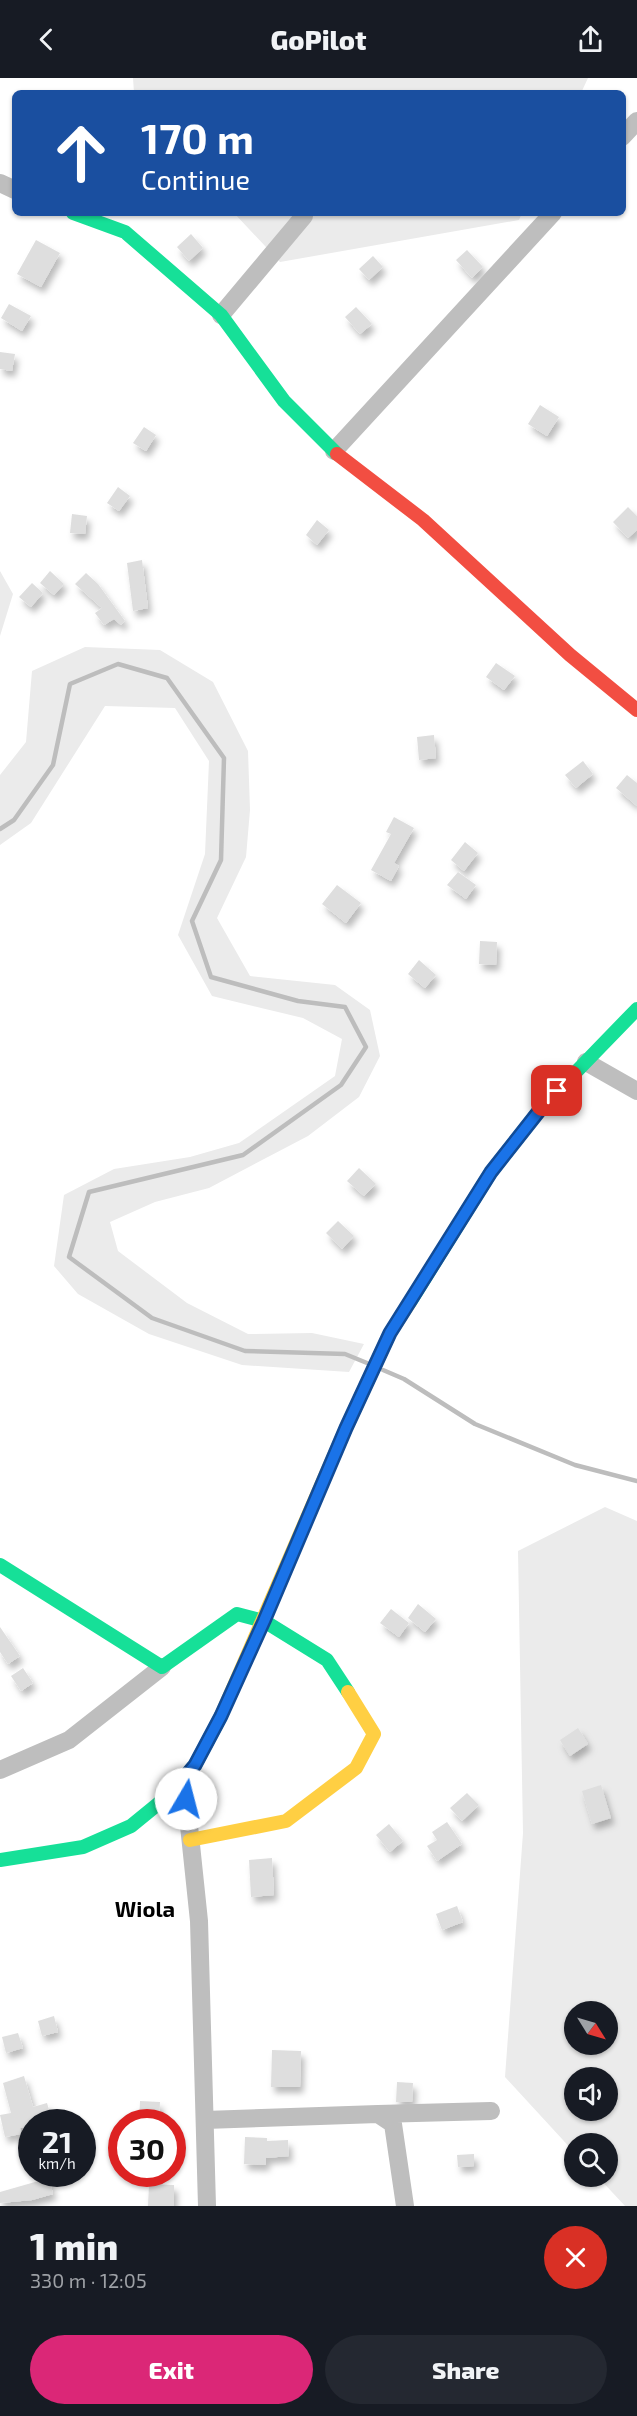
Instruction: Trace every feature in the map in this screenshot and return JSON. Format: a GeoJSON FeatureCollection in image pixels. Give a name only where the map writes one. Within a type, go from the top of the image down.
{"type":"FeatureCollection","features":[{"type":"Feature","properties":{"kind":"street"},"geometry":{"type":"LineString","coordinates":[[626,133],[637,122]]}},
{"type":"Feature","properties":{"kind":"street"},"geometry":{"type":"LineString","coordinates":[[82,216],[124,232],[221,315],[284,402],[334,451],[423,520],[570,655],[637,710]]}},
{"type":"Feature","properties":{"kind":"street"},"geometry":{"type":"LineString","coordinates":[[221,315],[304,216]]}},
{"type":"Feature","properties":{"kind":"street"},"geometry":{"type":"LineString","coordinates":[[334,451],[550,216]]}},
{"type":"Feature","properties":{"kind":"street"},"geometry":{"type":"LineString","coordinates":[[0,1860],[83,1847],[131,1826],[169,1795],[195,1765],[221,1716],[264,1621],[346,1428],[390,1333],[491,1172],[543,1106],[637,1010]]}},
{"type":"Feature","properties":{"kind":"street"},"geometry":{"type":"LineString","coordinates":[[586,1062],[637,1091]]}},
{"type":"Feature","properties":{"kind":"street"},"geometry":{"type":"LineString","coordinates":[[0,1565],[162,1667]]}},
{"type":"Feature","properties":{"kind":"street"},"geometry":{"type":"LineString","coordinates":[[0,1770],[69,1740],[162,1667],[237,1614],[264,1621],[327,1660],[374,1734],[356,1768],[286,1821],[190,1840]]}},
{"type":"Feature","properties":{"kind":"street"},"geometry":{"type":"LineString","coordinates":[[184,1778],[199,1922],[207,2206]]}},
{"type":"Feature","properties":{"kind":"street"},"geometry":{"type":"LineString","coordinates":[[205,2120],[491,2111]]}},
{"type":"Feature","properties":{"kind":"street"},"geometry":{"type":"LineString","coordinates":[[378,2114],[393,2124],[405,2206]]}},
{"type":"Feature","properties":{"kind":"shaded area"},"geometry":{"type":"Polygon","coordinates":[[[133,78],[588,78],[582,90],[134,90],[133,78]]]}},
{"type":"Feature","properties":{"kind":"shaded area"},"geometry":{"type":"Polygon","coordinates":[[[237,216],[521,216],[519,220],[280,262],[237,216]]]}},
{"type":"Feature","properties":{"kind":"shaded area"},"geometry":{"type":"Polygon","coordinates":[[[0,571],[13,594],[0,636],[0,571]]]}},
{"type":"Feature","properties":{"kind":"shaded area"},"geometry":{"type":"Polygon","coordinates":[[[85,647],[160,650],[213,682],[248,751],[250,810],[246,857],[217,918],[250,976],[335,985],[370,1010],[380,1056],[359,1097],[308,1136],[209,1188],[155,1202],[110,1222],[118,1251],[187,1303],[248,1334],[312,1333],[364,1344],[349,1372],[242,1365],[149,1334],[78,1294],[54,1266],[64,1195],[114,1169],[190,1157],[239,1143],[335,1076],[342,1039],[303,1018],[212,996],[178,935],[205,854],[209,761],[175,708],[105,706],[31,823],[0,845],[0,775],[26,742],[32,671],[85,647]]]}},
{"type":"Feature","properties":{"kind":"shaded area"},"geometry":{"type":"Polygon","coordinates":[[[605,1507],[637,1521],[637,2206],[625,2206],[607,2187],[618,2187],[618,2133],[564,2133],[564,2141],[505,2077],[523,1833],[518,1551],[605,1507]]]}},
{"type":"Feature","properties":{"kind":"building"},"geometry":{"type":"Polygon","coordinates":[[[191,234],[203,248],[189,261],[177,247],[191,234]]]}},
{"type":"Feature","properties":{"kind":"building"},"geometry":{"type":"Polygon","coordinates":[[[36,240],[60,253],[41,287],[17,274],[36,240]]]}},
{"type":"Feature","properties":{"kind":"building"},"geometry":{"type":"Polygon","coordinates":[[[467,250],[483,267],[472,278],[456,260],[467,250]]]}},
{"type":"Feature","properties":{"kind":"building"},"geometry":{"type":"Polygon","coordinates":[[[373,256],[383,267],[369,280],[359,269],[373,256]]]}},
{"type":"Feature","properties":{"kind":"building"},"geometry":{"type":"Polygon","coordinates":[[[9,304],[31,316],[22,331],[1,318],[9,304]]]}},
{"type":"Feature","properties":{"kind":"building"},"geometry":{"type":"Polygon","coordinates":[[[356,307],[372,324],[360,334],[345,317],[356,307]]]}},
{"type":"Feature","properties":{"kind":"building"},"geometry":{"type":"Polygon","coordinates":[[[0,352],[15,354],[12,371],[0,369],[0,352]]]}},
{"type":"Feature","properties":{"kind":"building"},"geometry":{"type":"Polygon","coordinates":[[[540,405],[559,417],[547,436],[528,424],[540,405]]]}},
{"type":"Feature","properties":{"kind":"building"},"geometry":{"type":"Polygon","coordinates":[[[144,427],[156,435],[146,451],[133,443],[144,427]]]}},
{"type":"Feature","properties":{"kind":"building"},"geometry":{"type":"Polygon","coordinates":[[[118,487],[130,496],[119,511],[107,503],[118,487]]]}},
{"type":"Feature","properties":{"kind":"building"},"geometry":{"type":"Polygon","coordinates":[[[628,507],[637,516],[637,530],[628,538],[613,522],[628,507]]]}},
{"type":"Feature","properties":{"kind":"building"},"geometry":{"type":"Polygon","coordinates":[[[72,514],[87,516],[85,534],[70,533],[72,514]]]}},
{"type":"Feature","properties":{"kind":"building"},"geometry":{"type":"Polygon","coordinates":[[[317,520],[329,530],[317,545],[306,535],[317,520]]]}},
{"type":"Feature","properties":{"kind":"building"},"geometry":{"type":"Polygon","coordinates":[[[142,560],[148,608],[133,611],[127,563],[142,560]]]}},
{"type":"Feature","properties":{"kind":"building"},"geometry":{"type":"Polygon","coordinates":[[[50,571],[64,584],[54,595],[40,583],[50,571]]]}},
{"type":"Feature","properties":{"kind":"building"},"geometry":{"type":"Polygon","coordinates":[[[86,573],[98,584],[125,621],[121,625],[114,619],[104,625],[95,613],[102,608],[75,584],[86,573]]]}},
{"type":"Feature","properties":{"kind":"building"},"geometry":{"type":"Polygon","coordinates":[[[32,583],[43,593],[31,607],[19,597],[32,583]]]}},
{"type":"Feature","properties":{"kind":"building"},"geometry":{"type":"Polygon","coordinates":[[[496,663],[515,676],[504,690],[486,677],[496,663]]]}},
{"type":"Feature","properties":{"kind":"building"},"geometry":{"type":"Polygon","coordinates":[[[434,735],[436,758],[419,760],[417,737],[434,735]]]}},
{"type":"Feature","properties":{"kind":"building"},"geometry":{"type":"Polygon","coordinates":[[[583,761],[593,774],[576,788],[565,775],[583,761]]]}},
{"type":"Feature","properties":{"kind":"building"},"geometry":{"type":"Polygon","coordinates":[[[627,775],[637,783],[637,806],[616,788],[627,775]]]}},
{"type":"Feature","properties":{"kind":"building"},"geometry":{"type":"Polygon","coordinates":[[[394,817],[414,828],[394,863],[399,866],[391,881],[371,870],[391,834],[386,832],[394,817]]]}},
{"type":"Feature","properties":{"kind":"building"},"geometry":{"type":"Polygon","coordinates":[[[465,842],[478,853],[464,871],[451,860],[465,842]]]}},
{"type":"Feature","properties":{"kind":"building"},"geometry":{"type":"Polygon","coordinates":[[[458,872],[476,885],[466,899],[447,885],[458,872]]]}},
{"type":"Feature","properties":{"kind":"building"},"geometry":{"type":"Polygon","coordinates":[[[337,885],[361,903],[346,923],[322,904],[337,885]]]}},
{"type":"Feature","properties":{"kind":"building"},"geometry":{"type":"Polygon","coordinates":[[[480,941],[497,942],[496,965],[479,964],[480,941]]]}},
{"type":"Feature","properties":{"kind":"building"},"geometry":{"type":"Polygon","coordinates":[[[419,960],[436,975],[425,988],[408,974],[419,960]]]}},
{"type":"Feature","properties":{"kind":"building"},"geometry":{"type":"Polygon","coordinates":[[[359,1168],[376,1184],[364,1196],[347,1181],[359,1168]]]}},
{"type":"Feature","properties":{"kind":"building"},"geometry":{"type":"Polygon","coordinates":[[[338,1221],[354,1236],[342,1249],[326,1233],[338,1221]]]}},
{"type":"Feature","properties":{"kind":"building"},"geometry":{"type":"Polygon","coordinates":[[[418,1604],[436,1619],[425,1632],[408,1618],[418,1604]]]}},
{"type":"Feature","properties":{"kind":"building"},"geometry":{"type":"Polygon","coordinates":[[[391,1609],[409,1623],[399,1637],[380,1623],[391,1609]]]}},
{"type":"Feature","properties":{"kind":"building"},"geometry":{"type":"Polygon","coordinates":[[[0,1627],[20,1656],[8,1664],[0,1652],[0,1627]]]}},
{"type":"Feature","properties":{"kind":"building"},"geometry":{"type":"Polygon","coordinates":[[[23,1668],[33,1683],[21,1691],[11,1676],[23,1668]]]}},
{"type":"Feature","properties":{"kind":"building"},"geometry":{"type":"Polygon","coordinates":[[[578,1728],[588,1744],[570,1756],[560,1740],[578,1728]]]}},
{"type":"Feature","properties":{"kind":"building"},"geometry":{"type":"Polygon","coordinates":[[[601,1785],[611,1818],[592,1824],[582,1791],[601,1785]]]}},
{"type":"Feature","properties":{"kind":"building"},"geometry":{"type":"Polygon","coordinates":[[[467,1793],[479,1805],[462,1821],[450,1808],[467,1793]]]}},
{"type":"Feature","properties":{"kind":"building"},"geometry":{"type":"Polygon","coordinates":[[[447,1822],[462,1844],[437,1861],[427,1846],[437,1840],[432,1832],[447,1822]]]}},
{"type":"Feature","properties":{"kind":"building"},"geometry":{"type":"Polygon","coordinates":[[[389,1824],[403,1841],[390,1852],[376,1835],[389,1824]]]}},
{"type":"Feature","properties":{"kind":"building"},"geometry":{"type":"Polygon","coordinates":[[[272,1858],[274,1895],[251,1897],[249,1860],[272,1858]]]}},
{"type":"Feature","properties":{"kind":"building"},"geometry":{"type":"Polygon","coordinates":[[[457,1906],[463,1922],[442,1930],[436,1914],[457,1906]]]}},
{"type":"Feature","properties":{"kind":"building"},"geometry":{"type":"Polygon","coordinates":[[[54,2016],[58,2032],[42,2036],[38,2021],[54,2016]]]}},
{"type":"Feature","properties":{"kind":"building"},"geometry":{"type":"Polygon","coordinates":[[[18,2033],[23,2048],[6,2053],[2,2037],[18,2033]]]}},
{"type":"Feature","properties":{"kind":"building"},"geometry":{"type":"Polygon","coordinates":[[[272,2050],[301,2051],[300,2087],[271,2087],[272,2050]]]}},
{"type":"Feature","properties":{"kind":"building"},"geometry":{"type":"Polygon","coordinates":[[[24,2076],[33,2107],[47,2103],[49,2109],[18,2109],[18,2135],[5,2137],[0,2115],[11,2113],[3,2083],[24,2076]]]}},
{"type":"Feature","properties":{"kind":"building"},"geometry":{"type":"Polygon","coordinates":[[[397,2082],[413,2083],[412,2102],[396,2102],[397,2082]]]}},
{"type":"Feature","properties":{"kind":"building"},"geometry":{"type":"Polygon","coordinates":[[[140,2101],[160,2102],[160,2109],[140,2109],[140,2101]]]}},
{"type":"Feature","properties":{"kind":"building"},"geometry":{"type":"Polygon","coordinates":[[[245,2137],[267,2138],[267,2141],[288,2140],[289,2156],[266,2158],[266,2165],[244,2164],[245,2137]]]}},
{"type":"Feature","properties":{"kind":"building"},"geometry":{"type":"Polygon","coordinates":[[[474,2154],[474,2166],[458,2167],[457,2155],[474,2154]]]}},
{"type":"Feature","properties":{"kind":"building"},"geometry":{"type":"Polygon","coordinates":[[[18,2187],[51,2187],[53,2194],[32,2200],[0,2203],[0,2192],[18,2187]]]}},
{"type":"Feature","properties":{"kind":"building"},"geometry":{"type":"Polygon","coordinates":[[[149,2187],[174,2187],[174,2206],[148,2206],[149,2187]]]}},
{"type":"Feature","properties":{"kind":"waterway"},"geometry":{"type":"LineString","coordinates":[[0,829],[14,820],[53,765],[70,684],[118,664],[167,678],[224,758],[221,860],[192,921],[211,977],[298,1001],[345,1007],[366,1047],[341,1085],[243,1155],[89,1192],[69,1257],[152,1318],[245,1351],[345,1354],[367,1363]]}},
{"type":"Feature","properties":{"kind":"waterway"},"geometry":{"type":"LineString","coordinates":[[383,1370],[404,1379],[475,1424],[575,1465],[637,1481]]}},
{"type":"Feature","properties":{"kind":"traffic: fast"},"geometry":{"type":"LineString","coordinates":[[81,216],[125,232],[221,315],[284,401],[337,454]]}},
{"type":"Feature","properties":{"kind":"traffic: fast"},"geometry":{"type":"LineString","coordinates":[[410,1302],[491,1172],[543,1106],[637,1009]]}},
{"type":"Feature","properties":{"kind":"traffic: fast"},"geometry":{"type":"LineString","coordinates":[[0,1565],[162,1667],[237,1614],[264,1621],[327,1660],[348,1692]]}},
{"type":"Feature","properties":{"kind":"traffic: fast"},"geometry":{"type":"LineString","coordinates":[[0,1860],[83,1847],[131,1826],[169,1795],[195,1765],[220,1718]]}},
{"type":"Feature","properties":{"kind":"traffic: slow"},"geometry":{"type":"LineString","coordinates":[[220,1718],[346,1428],[390,1333],[410,1302]]}},
{"type":"Feature","properties":{"kind":"traffic: slow"},"geometry":{"type":"LineString","coordinates":[[190,1840],[286,1821],[356,1768],[374,1734],[348,1692]]}},
{"type":"Feature","properties":{"kind":"traffic: jam"},"geometry":{"type":"LineString","coordinates":[[337,454],[423,520],[570,655],[637,710]]}},
{"type":"Feature","properties":{"kind":"district","name":"Wiola"},"geometry":{"type":"Point","coordinates":[145,1908]}},
{"type":"Feature","properties":{"kind":"route"},"geometry":{"type":"LineString","coordinates":[[186,1799],[184,1778],[195,1765],[221,1716],[346,1428],[390,1333],[491,1172],[557,1091]]}}]}
